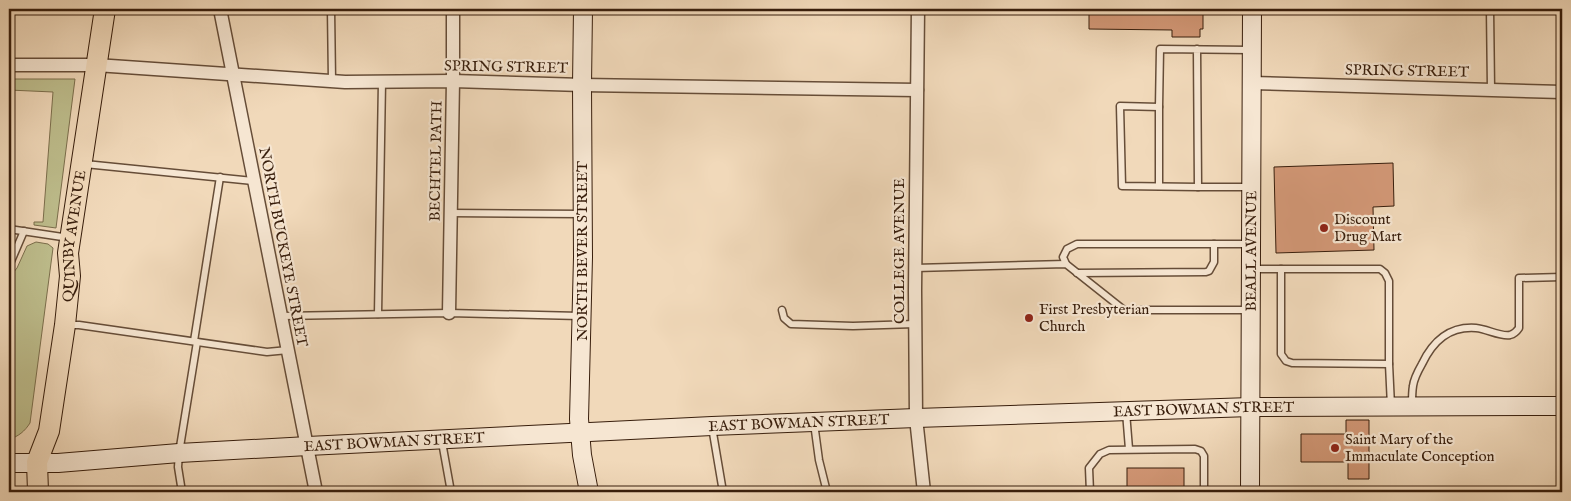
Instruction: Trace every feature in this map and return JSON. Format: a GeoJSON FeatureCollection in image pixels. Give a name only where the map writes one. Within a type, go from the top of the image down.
{"type":"FeatureCollection","features":[{"type":"Feature","properties":{"kind":"main road","name":"QUINBY AVENUE"},"geometry":{"type":"LineString","coordinates":[[37,462],[48,431],[65,325],[70,276],[68,253],[105,9]]}},
{"type":"Feature","properties":{"kind":"main road","name":"NORTH BEVER STREET"},"geometry":{"type":"LineString","coordinates":[[583,9],[583,214],[579,419],[582,455],[589,492]]}},
{"type":"Feature","properties":{"kind":"main road","name":"BEALL AVENUE"},"geometry":{"type":"LineString","coordinates":[[1250,492],[1252,9]]}},
{"type":"Feature","properties":{"kind":"main road","name":"EAST BOWMAN STREET"},"geometry":{"type":"LineString","coordinates":[[9,463],[58,463],[306,439],[441,440],[712,426],[1251,407],[1562,406]]}},
{"type":"Feature","properties":{"kind":"main road"},"geometry":{"type":"LineString","coordinates":[[37,462],[38,492]]}},
{"type":"Feature","properties":{"kind":"street","name":"NORTH BUCKEYE STREET"},"geometry":{"type":"LineString","coordinates":[[220,9],[316,492]]}},
{"type":"Feature","properties":{"kind":"street","name":"BECHTEL PATH"},"geometry":{"type":"LineString","coordinates":[[449,313],[453,9]]}},
{"type":"Feature","properties":{"kind":"street","name":"COLLEGE AVENUE"},"geometry":{"type":"LineString","coordinates":[[918,9],[915,268],[916,418],[924,492]]}},
{"type":"Feature","properties":{"kind":"street","name":"SPRING STREET"},"geometry":{"type":"LineString","coordinates":[[9,65],[96,65],[332,81],[453,81],[917,90]]}},
{"type":"Feature","properties":{"kind":"street","name":"SPRING STREET"},"geometry":{"type":"LineString","coordinates":[[1251,83],[1562,92]]}},
{"type":"Feature","properties":{"kind":"lane"},"geometry":{"type":"LineString","coordinates":[[331,9],[332,81]]}},
{"type":"Feature","properties":{"kind":"lane"},"geometry":{"type":"LineString","coordinates":[[1490,9],[1491,89]]}},
{"type":"Feature","properties":{"kind":"lane"},"geometry":{"type":"LineString","coordinates":[[1159,186],[1160,49],[1252,50]]}},
{"type":"Feature","properties":{"kind":"lane"},"geometry":{"type":"LineString","coordinates":[[1197,49],[1198,187]]}},
{"type":"Feature","properties":{"kind":"lane"},"geometry":{"type":"LineString","coordinates":[[378,314],[382,82]]}},
{"type":"Feature","properties":{"kind":"lane"},"geometry":{"type":"LineString","coordinates":[[1159,107],[1120,106],[1122,186],[1251,188]]}},
{"type":"Feature","properties":{"kind":"lane"},"geometry":{"type":"LineString","coordinates":[[82,163],[253,181]]}},
{"type":"Feature","properties":{"kind":"lane"},"geometry":{"type":"LineString","coordinates":[[182,492],[178,467],[179,452],[220,177]]}},
{"type":"Feature","properties":{"kind":"lane"},"geometry":{"type":"LineString","coordinates":[[451,213],[583,214]]}},
{"type":"Feature","properties":{"kind":"lane"},"geometry":{"type":"LineString","coordinates":[[9,229],[70,238]]}},
{"type":"Feature","properties":{"kind":"lane"},"geometry":{"type":"LineString","coordinates":[[9,266],[24,231]]}},
{"type":"Feature","properties":{"kind":"lane"},"geometry":{"type":"LineString","coordinates":[[1251,244],[1076,244],[1067,249],[1064,257],[1066,264],[1124,310],[1251,310]]}},
{"type":"Feature","properties":{"kind":"lane"},"geometry":{"type":"LineString","coordinates":[[1077,273],[1206,272],[1209,271],[1214,262],[1214,244]]}},
{"type":"Feature","properties":{"kind":"lane"},"geometry":{"type":"LineString","coordinates":[[915,268],[1066,264]]}},
{"type":"Feature","properties":{"kind":"lane"},"geometry":{"type":"LineString","coordinates":[[1251,269],[1380,269],[1385,273],[1388,281],[1391,406]]}},
{"type":"Feature","properties":{"kind":"lane"},"geometry":{"type":"LineString","coordinates":[[1281,269],[1281,354],[1286,361],[1292,363],[1389,364]]}},
{"type":"Feature","properties":{"kind":"lane"},"geometry":{"type":"LineString","coordinates":[[1412,406],[1413,385],[1432,345],[1445,335],[1467,328],[1478,328],[1510,335],[1516,333],[1519,328],[1519,278],[1562,277]]}},
{"type":"Feature","properties":{"kind":"lane"},"geometry":{"type":"LineString","coordinates":[[782,310],[784,318],[791,324],[853,326],[915,324]]}},
{"type":"Feature","properties":{"kind":"lane"},"geometry":{"type":"LineString","coordinates":[[282,316],[449,313],[582,316]]}},
{"type":"Feature","properties":{"kind":"lane"},"geometry":{"type":"LineString","coordinates":[[65,325],[79,325],[267,352],[288,350]]}},
{"type":"Feature","properties":{"kind":"lane"},"geometry":{"type":"LineString","coordinates":[[1126,411],[1129,450]]}},
{"type":"Feature","properties":{"kind":"lane"},"geometry":{"type":"LineString","coordinates":[[814,422],[827,492]]}},
{"type":"Feature","properties":{"kind":"lane"},"geometry":{"type":"LineString","coordinates":[[712,426],[724,492]]}},
{"type":"Feature","properties":{"kind":"lane"},"geometry":{"type":"LineString","coordinates":[[441,440],[451,492]]}},
{"type":"Feature","properties":{"kind":"lane"},"geometry":{"type":"LineString","coordinates":[[1090,492],[1089,468],[1100,454],[1109,450],[1195,449],[1201,451],[1204,456],[1204,492]]}},
{"type":"Feature","properties":{"kind":"green space"},"geometry":{"type":"Polygon","coordinates":[[[9,79],[75,79],[56,228],[34,225],[34,222],[43,222],[53,92],[9,90],[9,79]]]}},
{"type":"Feature","properties":{"kind":"green space"},"geometry":{"type":"Polygon","coordinates":[[[36,242],[48,244],[53,248],[30,423],[21,433],[9,439],[9,278],[17,268],[27,246],[36,242]]]}},
{"type":"Feature","properties":{"kind":"building"},"geometry":{"type":"Polygon","coordinates":[[[1089,9],[1203,9],[1203,29],[1200,29],[1200,37],[1172,37],[1172,30],[1089,29],[1089,9]]]}},
{"type":"Feature","properties":{"kind":"building","name":"Discount Drug Mart"},"geometry":{"type":"Polygon","coordinates":[[[1393,163],[1394,206],[1373,207],[1374,250],[1276,253],[1274,167],[1393,163]]]}},
{"type":"Feature","properties":{"kind":"building","name":"Saint Mary of the Immaculate Conception"},"geometry":{"type":"Polygon","coordinates":[[[1346,420],[1369,420],[1369,479],[1348,479],[1348,462],[1301,462],[1301,434],[1346,434],[1346,420]]]}},
{"type":"Feature","properties":{"kind":"building"},"geometry":{"type":"Polygon","coordinates":[[[1127,468],[1184,468],[1184,492],[1127,492],[1127,468]]]}},
{"type":"Feature","properties":{"kind":"place","name":"Discount Drug Mart"},"geometry":{"type":"Point","coordinates":[1324,228]}},
{"type":"Feature","properties":{"kind":"place","name":"First Presbyterian Church"},"geometry":{"type":"Point","coordinates":[1029,318]}},
{"type":"Feature","properties":{"kind":"place","name":"Saint Mary of the Immaculate Conception"},"geometry":{"type":"Point","coordinates":[1335,448]}}]}
